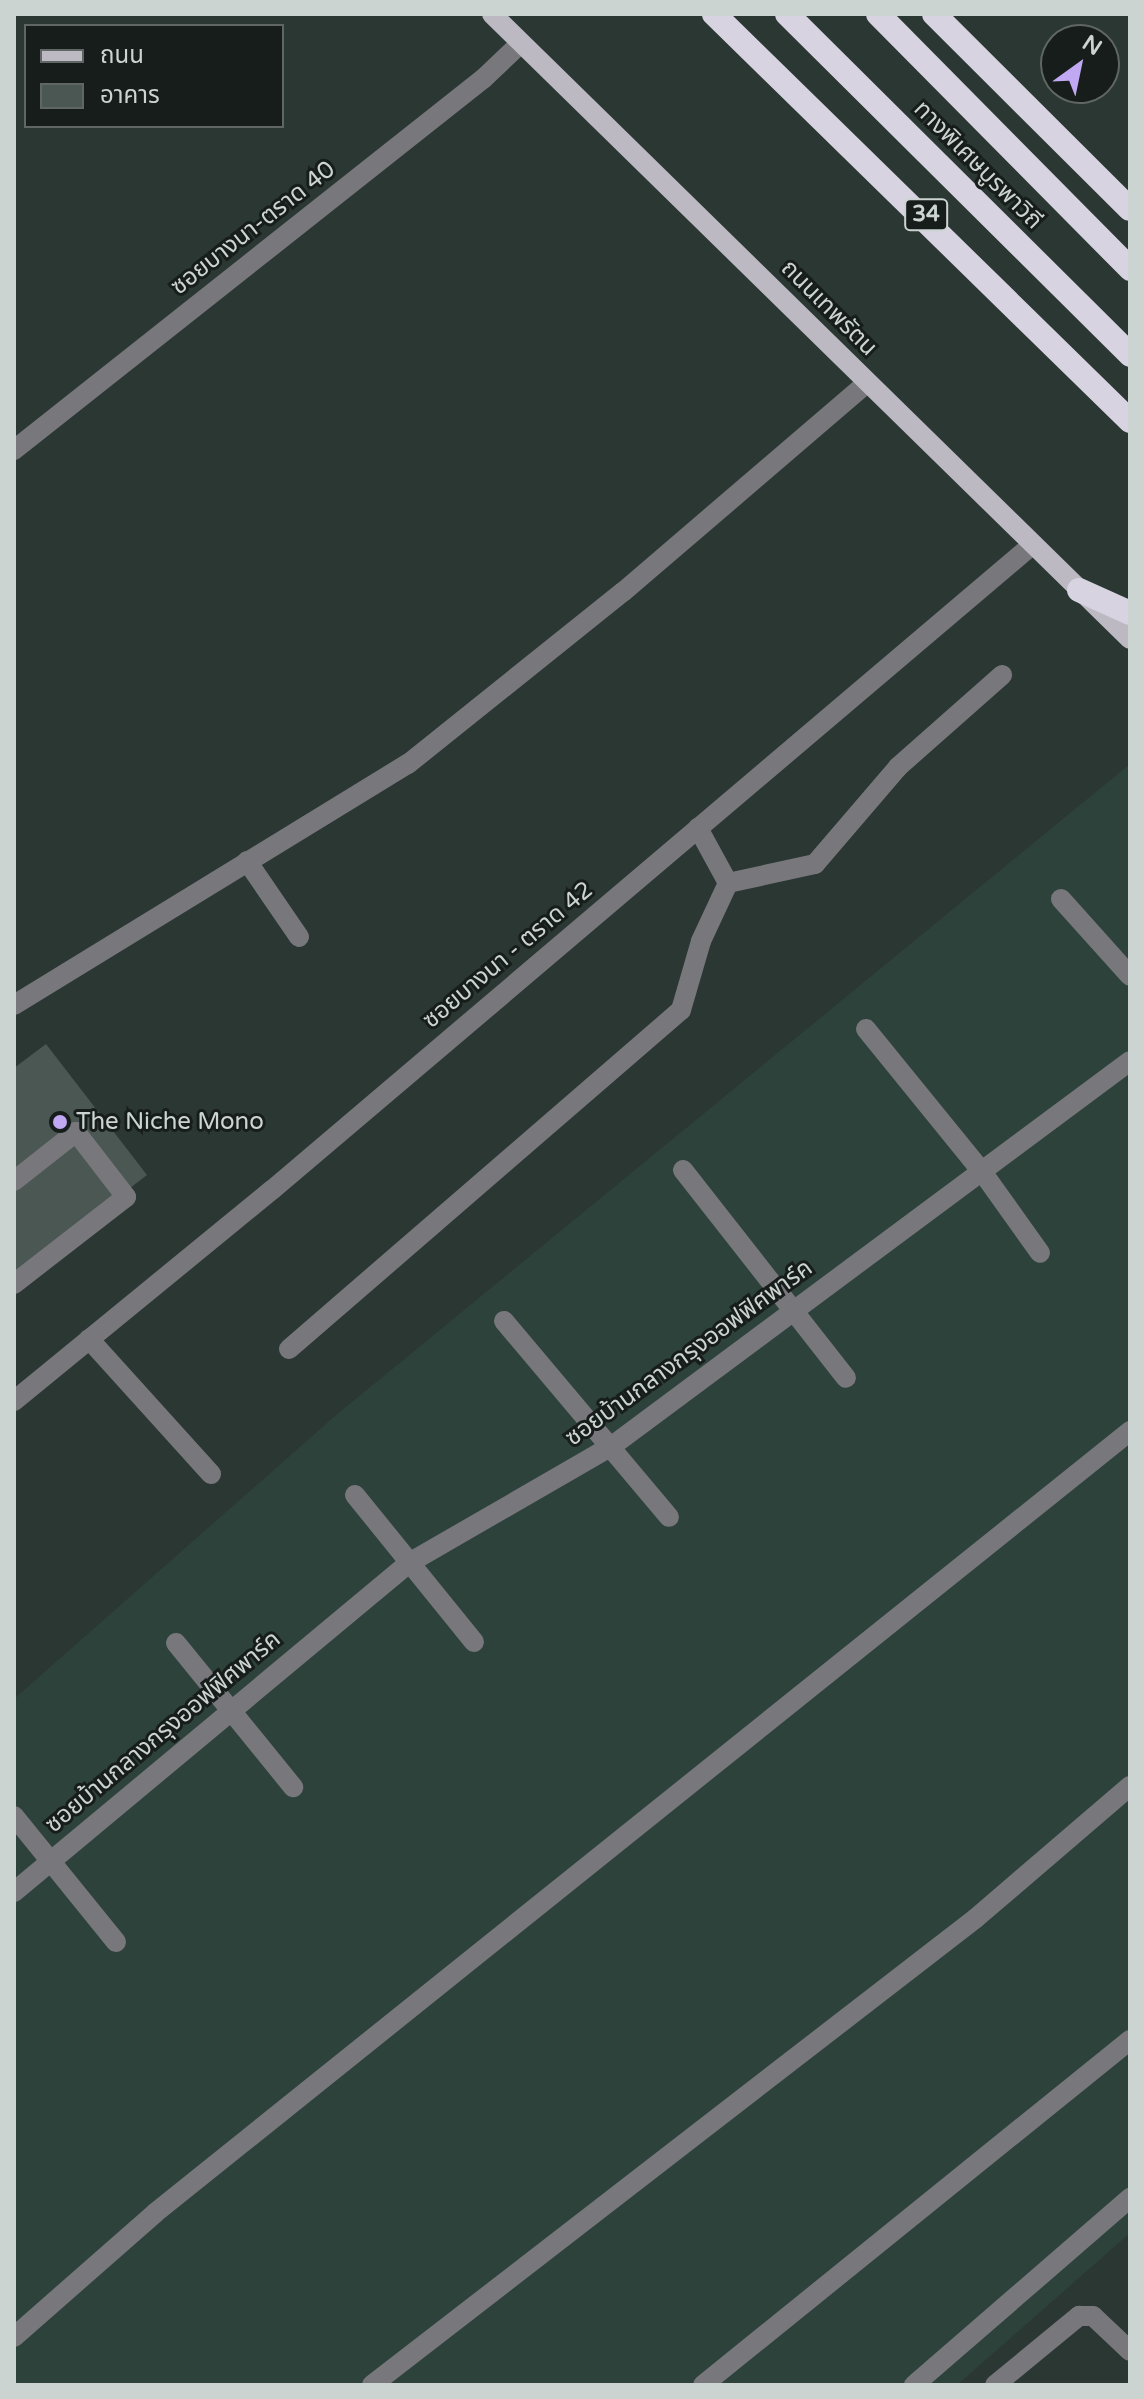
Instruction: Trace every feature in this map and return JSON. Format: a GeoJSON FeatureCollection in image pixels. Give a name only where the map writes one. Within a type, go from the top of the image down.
{"type":"FeatureCollection","features":[{"type":"Feature","properties":{"kind":"highway"},"geometry":{"type":"LineString","coordinates":[[714,14],[1130,419]]}},
{"type":"Feature","properties":{"kind":"highway","name":"34"},"geometry":{"type":"LineString","coordinates":[[721,14],[1130,419]]}},
{"type":"Feature","properties":{"kind":"highway","name":"ทางพิเศษบูรพาวิถี"},"geometry":{"type":"LineString","coordinates":[[787,14],[1130,355]]}},
{"type":"Feature","properties":{"kind":"highway","name":"ทางพิเศษบูรพาวิถี"},"geometry":{"type":"LineString","coordinates":[[878,14],[1130,269]]}},
{"type":"Feature","properties":{"kind":"highway"},"geometry":{"type":"LineString","coordinates":[[934,14],[1130,209]]}},
{"type":"Feature","properties":{"kind":"highway"},"geometry":{"type":"LineString","coordinates":[[1079,590],[1130,613]]}},
{"type":"Feature","properties":{"kind":"main road","name":"ถนนเทพรัตน"},"geometry":{"type":"LineString","coordinates":[[492,14],[866,384],[1130,639]]}},
{"type":"Feature","properties":{"kind":"street","name":"ซอยบางนา-ตราด 40"},"geometry":{"type":"LineString","coordinates":[[14,450],[483,79],[521,43]]}},
{"type":"Feature","properties":{"kind":"street"},"geometry":{"type":"LineString","coordinates":[[14,1005],[424,752],[623,592],[866,384]]}},
{"type":"Feature","properties":{"kind":"street","name":"ซอยบางนา - ตราด 42"},"geometry":{"type":"LineString","coordinates":[[14,1401],[1032,545]]}},
{"type":"Feature","properties":{"kind":"street"},"geometry":{"type":"LineString","coordinates":[[728,883],[815,864],[898,767],[1002,675]]}},
{"type":"Feature","properties":{"kind":"street"},"geometry":{"type":"LineString","coordinates":[[698,828],[728,883]]}},
{"type":"Feature","properties":{"kind":"street"},"geometry":{"type":"LineString","coordinates":[[247,861],[299,937]]}},
{"type":"Feature","properties":{"kind":"street"},"geometry":{"type":"LineString","coordinates":[[289,1349],[681,1010],[701,941],[728,883]]}},
{"type":"Feature","properties":{"kind":"street"},"geometry":{"type":"LineString","coordinates":[[1061,899],[1130,976]]}},
{"type":"Feature","properties":{"kind":"street"},"geometry":{"type":"LineString","coordinates":[[866,1029],[983,1173],[1040,1253]]}},
{"type":"Feature","properties":{"kind":"street","name":"ซอยบ้านกลางกรุงออฟฟิศพาร์ค"},"geometry":{"type":"LineString","coordinates":[[14,1892],[229,1707],[409,1563],[612,1446],[1130,1061]]}},
{"type":"Feature","properties":{"kind":"street"},"geometry":{"type":"LineString","coordinates":[[14,1181],[76,1132],[126,1197],[14,1284]]}},
{"type":"Feature","properties":{"kind":"street"},"geometry":{"type":"LineString","coordinates":[[683,1170],[846,1378]]}},
{"type":"Feature","properties":{"kind":"street"},"geometry":{"type":"LineString","coordinates":[[504,1321],[669,1517]]}},
{"type":"Feature","properties":{"kind":"street"},"geometry":{"type":"LineString","coordinates":[[89,1339],[211,1474]]}},
{"type":"Feature","properties":{"kind":"street"},"geometry":{"type":"LineString","coordinates":[[14,2337],[192,2183],[1130,1431]]}},
{"type":"Feature","properties":{"kind":"street"},"geometry":{"type":"LineString","coordinates":[[355,1495],[474,1642]]}},
{"type":"Feature","properties":{"kind":"street"},"geometry":{"type":"LineString","coordinates":[[176,1643],[293,1787]]}},
{"type":"Feature","properties":{"kind":"street"},"geometry":{"type":"LineString","coordinates":[[372,2385],[976,1918],[1130,1786]]}},
{"type":"Feature","properties":{"kind":"street"},"geometry":{"type":"LineString","coordinates":[[14,1816],[116,1942]]}},
{"type":"Feature","properties":{"kind":"street"},"geometry":{"type":"LineString","coordinates":[[703,2385],[1130,2040]]}},
{"type":"Feature","properties":{"kind":"street"},"geometry":{"type":"LineString","coordinates":[[914,2385],[1130,2198]]}},
{"type":"Feature","properties":{"kind":"street"},"geometry":{"type":"LineString","coordinates":[[995,2385],[1079,2316],[1093,2316],[1130,2351]]}},
{"type":"Feature","properties":{"kind":"shaded area"},"geometry":{"type":"Polygon","coordinates":[[[1130,764],[1130,2233],[957,2385],[14,2385],[14,1699],[335,1416],[1130,764]]]}},
{"type":"Feature","properties":{"kind":"building","name":"The Niche Mono"},"geometry":{"type":"Polygon","coordinates":[[[46,1044],[147,1175],[14,1277],[14,1068],[46,1044]]]}},
{"type":"Feature","properties":{"kind":"place","name":"The Niche Mono"},"geometry":{"type":"Point","coordinates":[60,1122]}}]}
